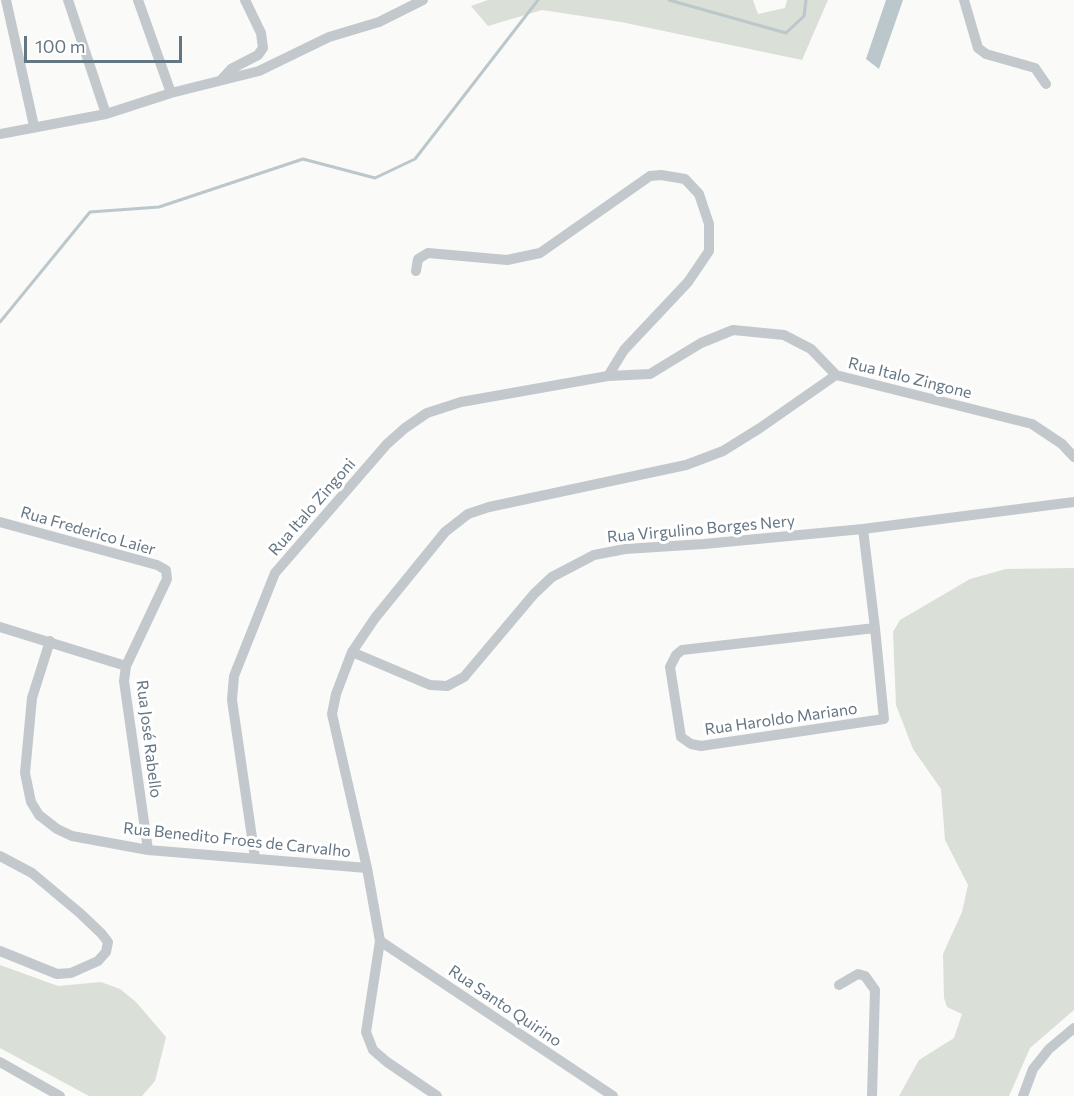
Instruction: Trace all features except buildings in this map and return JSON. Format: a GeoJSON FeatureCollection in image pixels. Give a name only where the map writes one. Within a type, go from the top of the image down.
{"type":"FeatureCollection","features":[{"type":"Feature","properties":{"kind":"street"},"geometry":{"type":"LineString","coordinates":[[6,0],[34,126]]}},
{"type":"Feature","properties":{"kind":"street"},"geometry":{"type":"LineString","coordinates":[[68,0],[106,114]]}},
{"type":"Feature","properties":{"kind":"street"},"geometry":{"type":"LineString","coordinates":[[138,0],[171,93]]}},
{"type":"Feature","properties":{"kind":"street"},"geometry":{"type":"LineString","coordinates":[[221,80],[231,69],[258,56],[263,48],[261,33],[245,0]]}},
{"type":"Feature","properties":{"kind":"street"},"geometry":{"type":"LineString","coordinates":[[0,134],[106,114],[171,93],[259,71],[329,37],[379,22],[423,0]]}},
{"type":"Feature","properties":{"kind":"street"},"geometry":{"type":"LineString","coordinates":[[964,0],[978,48],[986,54],[1035,68],[1046,84]]}},
{"type":"Feature","properties":{"kind":"street"},"geometry":{"type":"LineString","coordinates":[[416,271],[418,259],[428,253],[507,260],[540,253],[650,176],[662,175],[685,179],[699,194],[710,224],[709,251],[688,282],[624,350],[608,376]]}},
{"type":"Feature","properties":{"kind":"street","name":"Rua Italo Zingone"},"geometry":{"type":"LineString","coordinates":[[608,376],[650,374],[701,343],[734,330],[784,335],[811,349],[836,375],[1032,424],[1062,444],[1074,457]]}},
{"type":"Feature","properties":{"kind":"street"},"geometry":{"type":"LineString","coordinates":[[437,1096],[373,1050],[366,1032],[380,941],[367,868],[332,714],[336,694],[352,652],[375,618],[445,532],[468,514],[489,507],[686,465],[702,459],[723,451],[760,428],[836,375]]}},
{"type":"Feature","properties":{"kind":"street","name":"Rua Italo Zingoni"},"geometry":{"type":"LineString","coordinates":[[255,858],[232,700],[234,676],[274,573],[387,444],[427,413],[461,402],[608,376]]}},
{"type":"Feature","properties":{"kind":"street","name":"Rua Virgulino Borges Nery"},"geometry":{"type":"LineString","coordinates":[[352,652],[430,685],[447,686],[464,677],[534,594],[552,577],[594,555],[625,549],[863,529],[1074,502]]}},
{"type":"Feature","properties":{"kind":"street","name":"Rua Frederico Laier"},"geometry":{"type":"LineString","coordinates":[[0,522],[157,565],[166,570]]}},
{"type":"Feature","properties":{"kind":"street"},"geometry":{"type":"LineString","coordinates":[[863,529],[875,628]]}},
{"type":"Feature","properties":{"kind":"street","name":"Rua José Rabello"},"geometry":{"type":"LineString","coordinates":[[148,849],[124,681],[126,666],[167,579],[166,570]]}},
{"type":"Feature","properties":{"kind":"street"},"geometry":{"type":"LineString","coordinates":[[0,627],[50,640],[126,666]]}},
{"type":"Feature","properties":{"kind":"street","name":"Rua Haroldo Mariano"},"geometry":{"type":"LineString","coordinates":[[875,628],[884,719],[701,746],[691,744],[681,737],[670,667],[676,655],[682,650],[875,628]]}},
{"type":"Feature","properties":{"kind":"street","name":"Rua Benedito Froes de Carvalho"},"geometry":{"type":"LineString","coordinates":[[50,640],[32,698],[25,773],[31,802],[39,815],[57,829],[72,836],[148,849],[367,868]]}},
{"type":"Feature","properties":{"kind":"street"},"geometry":{"type":"LineString","coordinates":[[0,856],[32,873],[81,914],[108,942],[106,951],[98,961],[71,973],[57,974],[0,951]]}},
{"type":"Feature","properties":{"kind":"street","name":"Rua Santo Quirino"},"geometry":{"type":"LineString","coordinates":[[380,941],[613,1096]]}},
{"type":"Feature","properties":{"kind":"street"},"geometry":{"type":"LineString","coordinates":[[839,985],[858,974],[866,976],[875,990],[872,1096]]}},
{"type":"Feature","properties":{"kind":"street"},"geometry":{"type":"LineString","coordinates":[[1023,1096],[1033,1069],[1049,1049],[1074,1028]]}},
{"type":"Feature","properties":{"kind":"street"},"geometry":{"type":"LineString","coordinates":[[0,1062],[60,1096]]}},
{"type":"Feature","properties":{"kind":"shaded area"},"geometry":{"type":"Polygon","coordinates":[[[488,0],[753,0],[758,14],[785,8],[787,0],[828,0],[802,60],[621,22],[542,10],[488,26],[471,6],[488,0]]]}},
{"type":"Feature","properties":{"kind":"shaded area"},"geometry":{"type":"Polygon","coordinates":[[[886,0],[903,0],[879,69],[866,59],[886,0]]]}},
{"type":"Feature","properties":{"kind":"shaded area"},"geometry":{"type":"Polygon","coordinates":[[[1074,568],[1074,1010],[1030,1048],[1009,1096],[899,1096],[919,1060],[954,1038],[962,1014],[947,1007],[944,998],[943,954],[962,912],[968,885],[945,840],[941,789],[913,749],[896,705],[893,632],[900,620],[970,579],[1006,569],[1074,568]]]}},
{"type":"Feature","properties":{"kind":"shaded area"},"geometry":{"type":"Polygon","coordinates":[[[0,965],[58,986],[101,982],[120,989],[136,1002],[166,1037],[155,1081],[142,1096],[89,1096],[0,1048],[0,965]]]}},
{"type":"Feature","properties":{"kind":"waterway"},"geometry":{"type":"LineString","coordinates":[[0,322],[90,212],[159,207],[303,159],[375,178],[415,159],[538,0]]}},
{"type":"Feature","properties":{"kind":"waterway"},"geometry":{"type":"LineString","coordinates":[[669,0],[786,33],[804,16],[806,0]]}}]}
